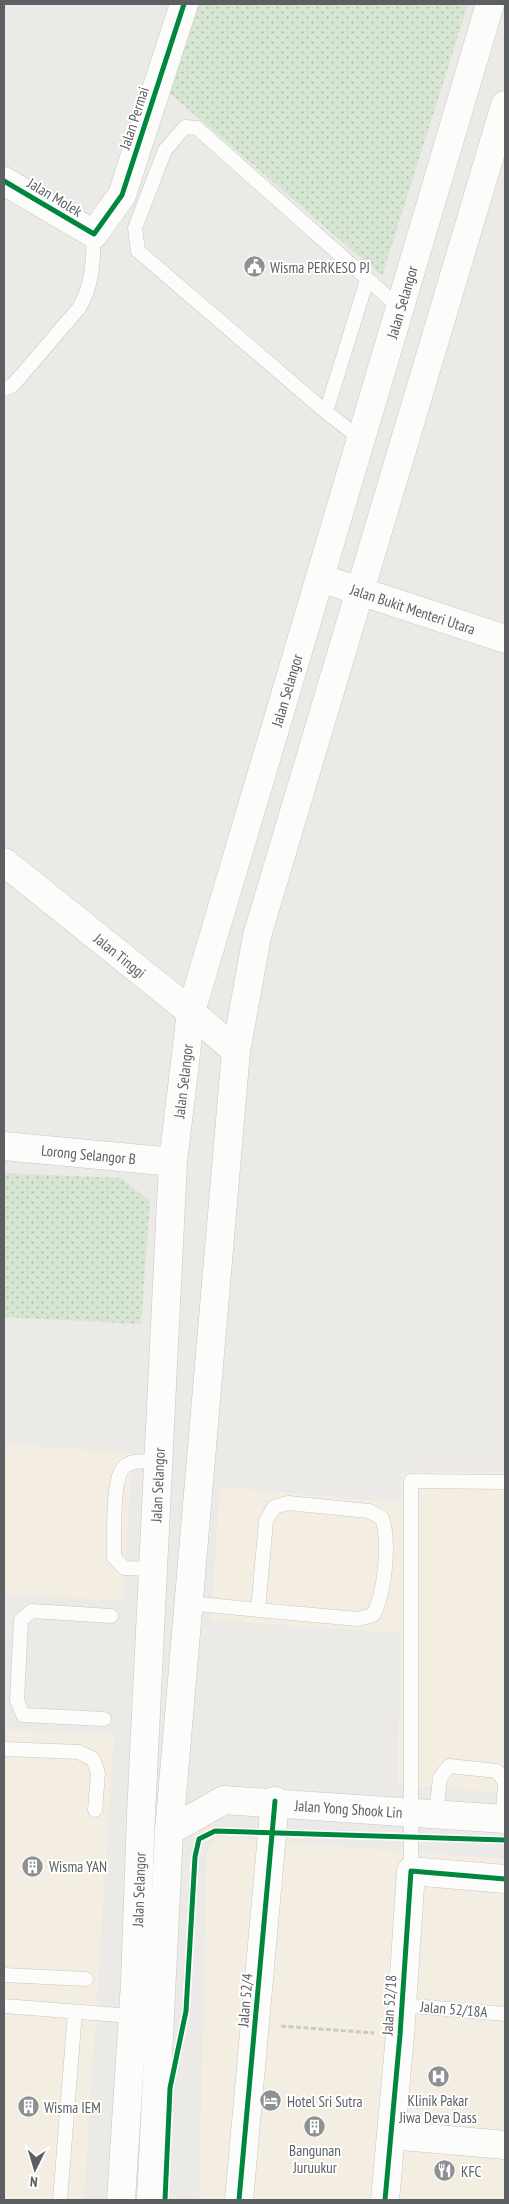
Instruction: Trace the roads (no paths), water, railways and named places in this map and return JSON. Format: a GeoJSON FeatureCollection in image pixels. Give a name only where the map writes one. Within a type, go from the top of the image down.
{"type":"FeatureCollection","features":[{"type":"Feature","properties":{"kind":"main road","name":"Jalan Permai"},"geometry":{"type":"LineString","coordinates":[[94,234],[122,195],[184,4]]}},
{"type":"Feature","properties":{"kind":"main road","name":"Jalan Selangor"},"geometry":{"type":"LineString","coordinates":[[121,2200],[132,2016],[173,1162],[191,1012],[490,4]]}},
{"type":"Feature","properties":{"kind":"main road","name":"Jalan Selangor"},"geometry":{"type":"LineString","coordinates":[[151,2200],[170,1831],[236,1051],[257,936],[505,105]]}},
{"type":"Feature","properties":{"kind":"main road","name":"Jalan Molek"},"geometry":{"type":"LineString","coordinates":[[4,181],[94,234]]}},
{"type":"Feature","properties":{"kind":"main road","name":"Jalan Bukit Menteri Utara"},"geometry":{"type":"LineString","coordinates":[[320,578],[505,640]]}},
{"type":"Feature","properties":{"kind":"main road","name":"Jalan Tinggi"},"geometry":{"type":"LineString","coordinates":[[4,862],[191,1012],[236,1051]]}},
{"type":"Feature","properties":{"kind":"main road","name":"Lorong Selangor B"},"geometry":{"type":"LineString","coordinates":[[4,1146],[173,1162]]}},
{"type":"Feature","properties":{"kind":"main road","name":"Jalan Yong Shook Lin"},"geometry":{"type":"LineString","coordinates":[[170,1831],[224,1800],[503,1819]]}},
{"type":"Feature","properties":{"kind":"main road","name":"Jalan 52/4"},"geometry":{"type":"LineString","coordinates":[[239,2200],[275,1802]]}},
{"type":"Feature","properties":{"kind":"main road"},"geometry":{"type":"LineString","coordinates":[[410,1871],[505,1879]]}},
{"type":"Feature","properties":{"kind":"main road","name":"Jalan 52/18"},"geometry":{"type":"LineString","coordinates":[[385,2200],[400,2035],[410,1871]]}},
{"type":"Feature","properties":{"kind":"main road"},"geometry":{"type":"LineString","coordinates":[[391,2135],[505,2145]]}},
{"type":"Feature","properties":{"kind":"lane"},"geometry":{"type":"LineString","coordinates":[[361,439],[326,412],[138,251],[135,228],[165,150],[186,127],[197,128],[400,308]]}},
{"type":"Feature","properties":{"kind":"lane"},"geometry":{"type":"LineString","coordinates":[[4,388],[13,385],[80,308],[87,296],[91,282],[94,234]]}},
{"type":"Feature","properties":{"kind":"lane"},"geometry":{"type":"LineString","coordinates":[[326,412],[367,280]]}},
{"type":"Feature","properties":{"kind":"lane"},"geometry":{"type":"LineString","coordinates":[[153,1569],[124,1568],[114,1556],[117,1480],[124,1467],[130,1463],[159,1461]]}},
{"type":"Feature","properties":{"kind":"lane"},"geometry":{"type":"LineString","coordinates":[[424,1813],[411,1480],[505,1482]]}},
{"type":"Feature","properties":{"kind":"lane"},"geometry":{"type":"LineString","coordinates":[[188,1603],[258,1610],[358,1619],[373,1615],[380,1602],[381,1592],[386,1532],[382,1518],[369,1511],[288,1503],[274,1507],[266,1521],[258,1610]]}},
{"type":"Feature","properties":{"kind":"lane"},"geometry":{"type":"LineString","coordinates":[[104,1719],[23,1715],[17,1700],[22,1620],[32,1611],[111,1616]]}},
{"type":"Feature","properties":{"kind":"lane"},"geometry":{"type":"LineString","coordinates":[[4,1749],[79,1752],[93,1759],[98,1773],[95,1810]]}},
{"type":"Feature","properties":{"kind":"lane"},"geometry":{"type":"LineString","coordinates":[[424,1813],[440,1778],[449,1766],[497,1771],[505,1782]]}},
{"type":"Feature","properties":{"kind":"lane"},"geometry":{"type":"LineString","coordinates":[[503,1819],[505,1786]]}},
{"type":"Feature","properties":{"kind":"lane","name":"Jalan 52/18"},"geometry":{"type":"LineString","coordinates":[[410,1871],[424,1813]]}},
{"type":"Feature","properties":{"kind":"lane"},"geometry":{"type":"LineString","coordinates":[[4,1975],[86,1979]]}},
{"type":"Feature","properties":{"kind":"lane","name":"Jalan 52/18A"},"geometry":{"type":"LineString","coordinates":[[402,2005],[505,2014]]}},
{"type":"Feature","properties":{"kind":"lane"},"geometry":{"type":"LineString","coordinates":[[4,2006],[132,2016]]}},
{"type":"Feature","properties":{"kind":"lane"},"geometry":{"type":"LineString","coordinates":[[60,2200],[75,2012]]}},
{"type":"Feature","properties":{"kind":"place","name":"Wisma PERKESO PJ"},"geometry":{"type":"Point","coordinates":[254,267]}},
{"type":"Feature","properties":{"kind":"place","name":"Wisma YAN"},"geometry":{"type":"Point","coordinates":[33,1866]}},
{"type":"Feature","properties":{"kind":"place","name":"Klinik Pakar Jiwa Deva Dass"},"geometry":{"type":"Point","coordinates":[438,2077]}},
{"type":"Feature","properties":{"kind":"place","name":"Hotel Sri Sutra"},"geometry":{"type":"Point","coordinates":[271,2101]}},
{"type":"Feature","properties":{"kind":"place","name":"Wisma IEM"},"geometry":{"type":"Point","coordinates":[28,2107]}},
{"type":"Feature","properties":{"kind":"place","name":"Bangunan Juruukur"},"geometry":{"type":"Point","coordinates":[315,2127]}},
{"type":"Feature","properties":{"kind":"place","name":"KFC"},"geometry":{"type":"Point","coordinates":[445,2171]}}]}
